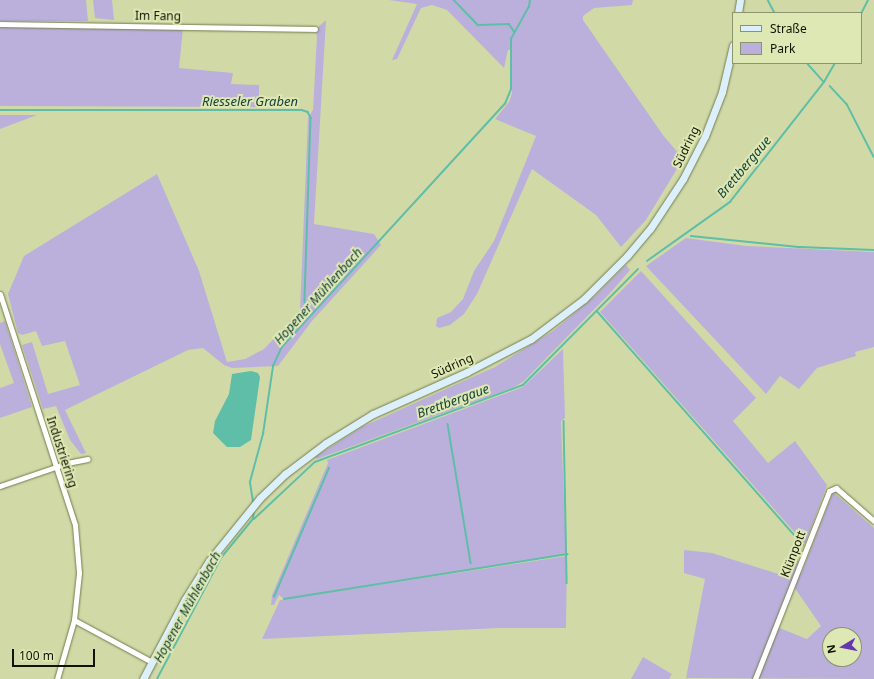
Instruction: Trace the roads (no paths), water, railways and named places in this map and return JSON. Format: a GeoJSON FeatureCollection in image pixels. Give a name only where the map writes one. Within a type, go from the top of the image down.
{"type":"FeatureCollection","features":[{"type":"Feature","properties":{"kind":"main road"},"geometry":{"type":"LineString","coordinates":[[738,12],[740,0]]}},
{"type":"Feature","properties":{"kind":"main road","name":"Südring"},"geometry":{"type":"LineString","coordinates":[[143,679],[185,600],[209,561],[260,498],[311,454],[342,432],[373,414],[486,363],[531,339],[567,313],[607,278],[650,229],[683,179],[705,136],[722,92],[732,49]]}},
{"type":"Feature","properties":{"kind":"street","name":"Im Fang"},"geometry":{"type":"LineString","coordinates":[[0,24],[315,29]]}},
{"type":"Feature","properties":{"kind":"street","name":"Industriering"},"geometry":{"type":"LineString","coordinates":[[0,294],[75,525],[79,555],[74,620],[57,679]]}},
{"type":"Feature","properties":{"kind":"street"},"geometry":{"type":"LineString","coordinates":[[0,486],[57,466],[88,459]]}},
{"type":"Feature","properties":{"kind":"street","name":"Klünpott"},"geometry":{"type":"LineString","coordinates":[[755,679],[829,491],[836,488],[874,521]]}},
{"type":"Feature","properties":{"kind":"street"},"geometry":{"type":"LineString","coordinates":[[74,620],[152,662]]}},
{"type":"Feature","properties":{"kind":"water"},"geometry":{"type":"Polygon","coordinates":[[[251,371],[258,373],[260,377],[251,440],[240,447],[227,447],[213,433],[215,421],[229,394],[232,374],[251,371]]]}},
{"type":"Feature","properties":{"kind":"waterway"},"geometry":{"type":"LineString","coordinates":[[454,0],[478,25],[509,24],[514,31]]}},
{"type":"Feature","properties":{"kind":"waterway","name":"Hopener Mühlenbach"},"geometry":{"type":"LineString","coordinates":[[253,502],[250,482],[263,434],[273,366],[282,347],[505,104],[511,89],[511,39],[529,7],[530,0]]}},
{"type":"Feature","properties":{"kind":"waterway"},"geometry":{"type":"LineString","coordinates":[[768,0],[774,12]]}},
{"type":"Feature","properties":{"kind":"waterway","name":"Brettbergaue"},"geometry":{"type":"LineString","coordinates":[[862,12],[868,0]]}},
{"type":"Feature","properties":{"kind":"waterway"},"geometry":{"type":"LineString","coordinates":[[808,64],[824,82]]}},
{"type":"Feature","properties":{"kind":"waterway","name":"Brettbergaue"},"geometry":{"type":"LineString","coordinates":[[647,261],[730,202],[824,82],[834,64]]}},
{"type":"Feature","properties":{"kind":"waterway"},"geometry":{"type":"LineString","coordinates":[[830,86],[847,104],[874,157]]}},
{"type":"Feature","properties":{"kind":"waterway","name":"Riesseler Graben"},"geometry":{"type":"LineString","coordinates":[[0,110],[302,110],[308,112],[311,118],[305,302]]}},
{"type":"Feature","properties":{"kind":"waterway"},"geometry":{"type":"LineString","coordinates":[[691,236],[800,247],[874,250]]}},
{"type":"Feature","properties":{"kind":"waterway","name":"Brettbergaue"},"geometry":{"type":"LineString","coordinates":[[254,519],[315,462],[523,385],[638,269]]}},
{"type":"Feature","properties":{"kind":"waterway"},"geometry":{"type":"LineString","coordinates":[[597,311],[803,545]]}},
{"type":"Feature","properties":{"kind":"waterway"},"geometry":{"type":"LineString","coordinates":[[564,421],[567,583]]}},
{"type":"Feature","properties":{"kind":"waterway"},"geometry":{"type":"LineString","coordinates":[[448,424],[471,563]]}},
{"type":"Feature","properties":{"kind":"waterway"},"geometry":{"type":"LineString","coordinates":[[274,597],[329,468]]}},
{"type":"Feature","properties":{"kind":"waterway","name":"Hopener Mühlenbach"},"geometry":{"type":"LineString","coordinates":[[157,679],[221,558],[253,519],[254,510]]}},
{"type":"Feature","properties":{"kind":"waterway"},"geometry":{"type":"LineString","coordinates":[[284,599],[567,554]]}}]}
